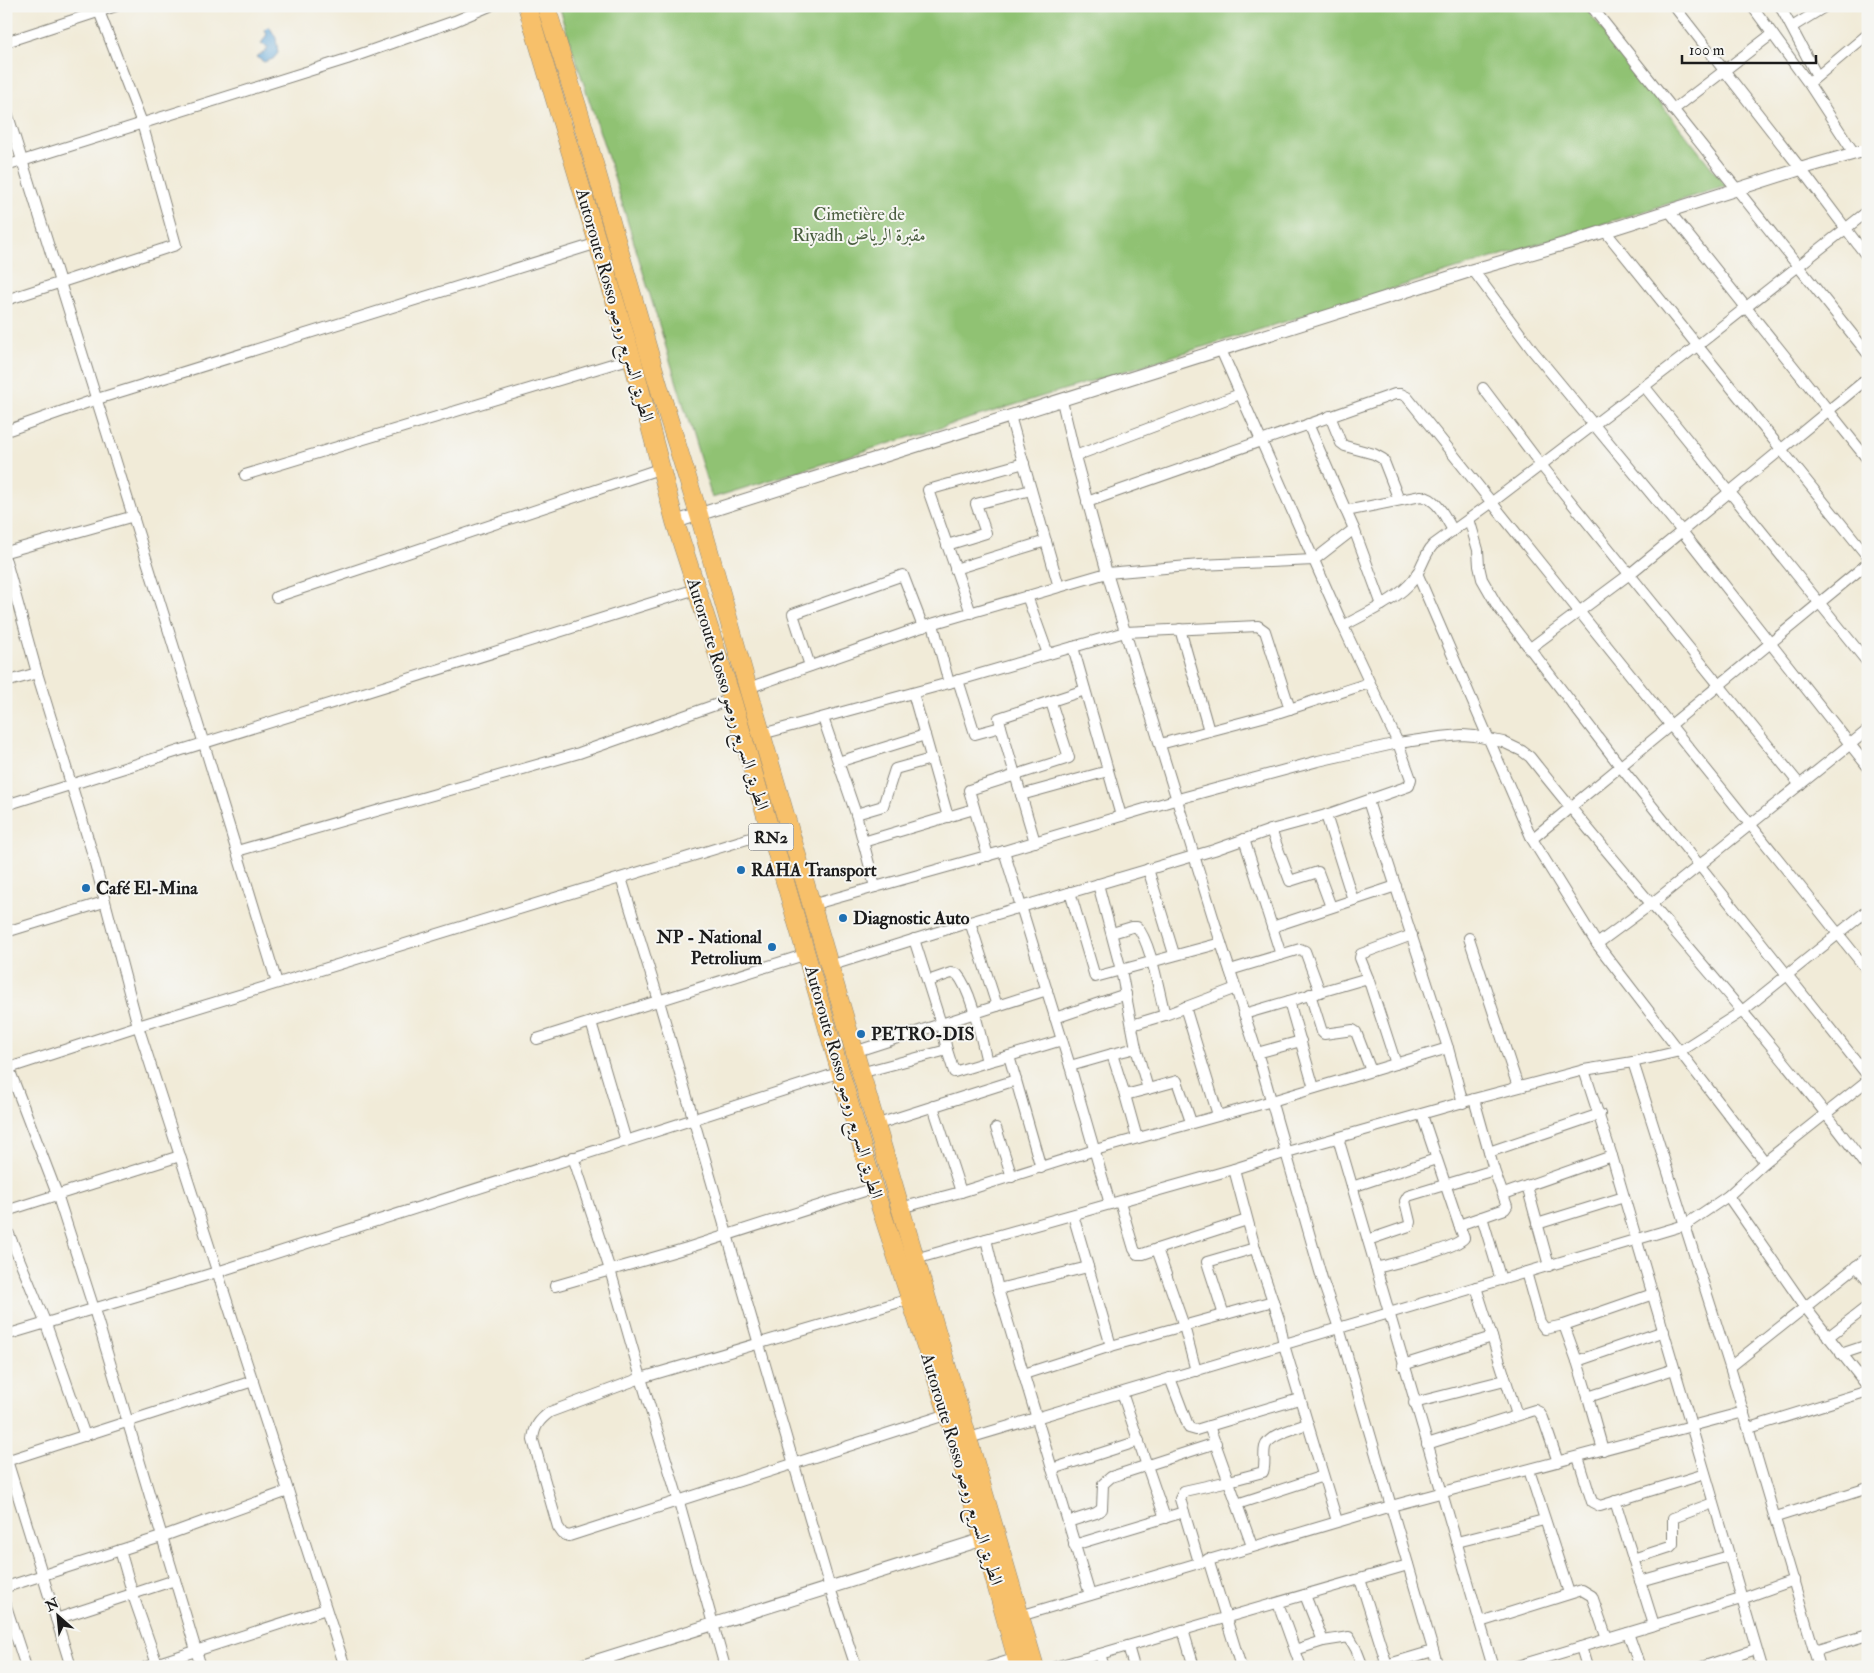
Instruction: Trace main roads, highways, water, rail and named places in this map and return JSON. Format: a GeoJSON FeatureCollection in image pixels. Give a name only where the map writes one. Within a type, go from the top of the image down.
{"type":"FeatureCollection","features":[{"type":"Feature","properties":{"kind":"highway","name":"Autoroute Rosso الطريق السريع روصو"},"geometry":{"type":"LineString","coordinates":[[527,6],[632,358],[675,522],[732,699],[874,1188],[948,1414],[1018,1662]]}},
{"type":"Feature","properties":{"kind":"highway","name":"Autoroute Rosso الطريق السريع روصو"},"geometry":{"type":"LineString","coordinates":[[546,6],[661,394],[699,515],[811,905],[1035,1667]]}},
{"type":"Feature","properties":{"kind":"water"},"geometry":{"type":"Polygon","coordinates":[[[269,26],[276,38],[278,53],[273,59],[264,62],[256,57],[265,52],[268,47],[261,44],[267,34],[265,30],[269,26]]]}},
{"type":"Feature","properties":{"kind":"place","name":"RAHA Transport"},"geometry":{"type":"Point","coordinates":[741,870]}},
{"type":"Feature","properties":{"kind":"place","name":"Café El-Mina"},"geometry":{"type":"Point","coordinates":[86,888]}},
{"type":"Feature","properties":{"kind":"place","name":"Diagnostic Auto"},"geometry":{"type":"Point","coordinates":[843,918]}},
{"type":"Feature","properties":{"kind":"place","name":"NP - National Petrolium"},"geometry":{"type":"Point","coordinates":[772,947]}},
{"type":"Feature","properties":{"kind":"place","name":"PETRO-DIS"},"geometry":{"type":"Point","coordinates":[861,1034]}},
{"type":"Feature","properties":{"kind":"park label","name":"Cimetière de Riyadh مقبرة الرياض"},"geometry":{"type":"Point","coordinates":[859,224]}}]}
